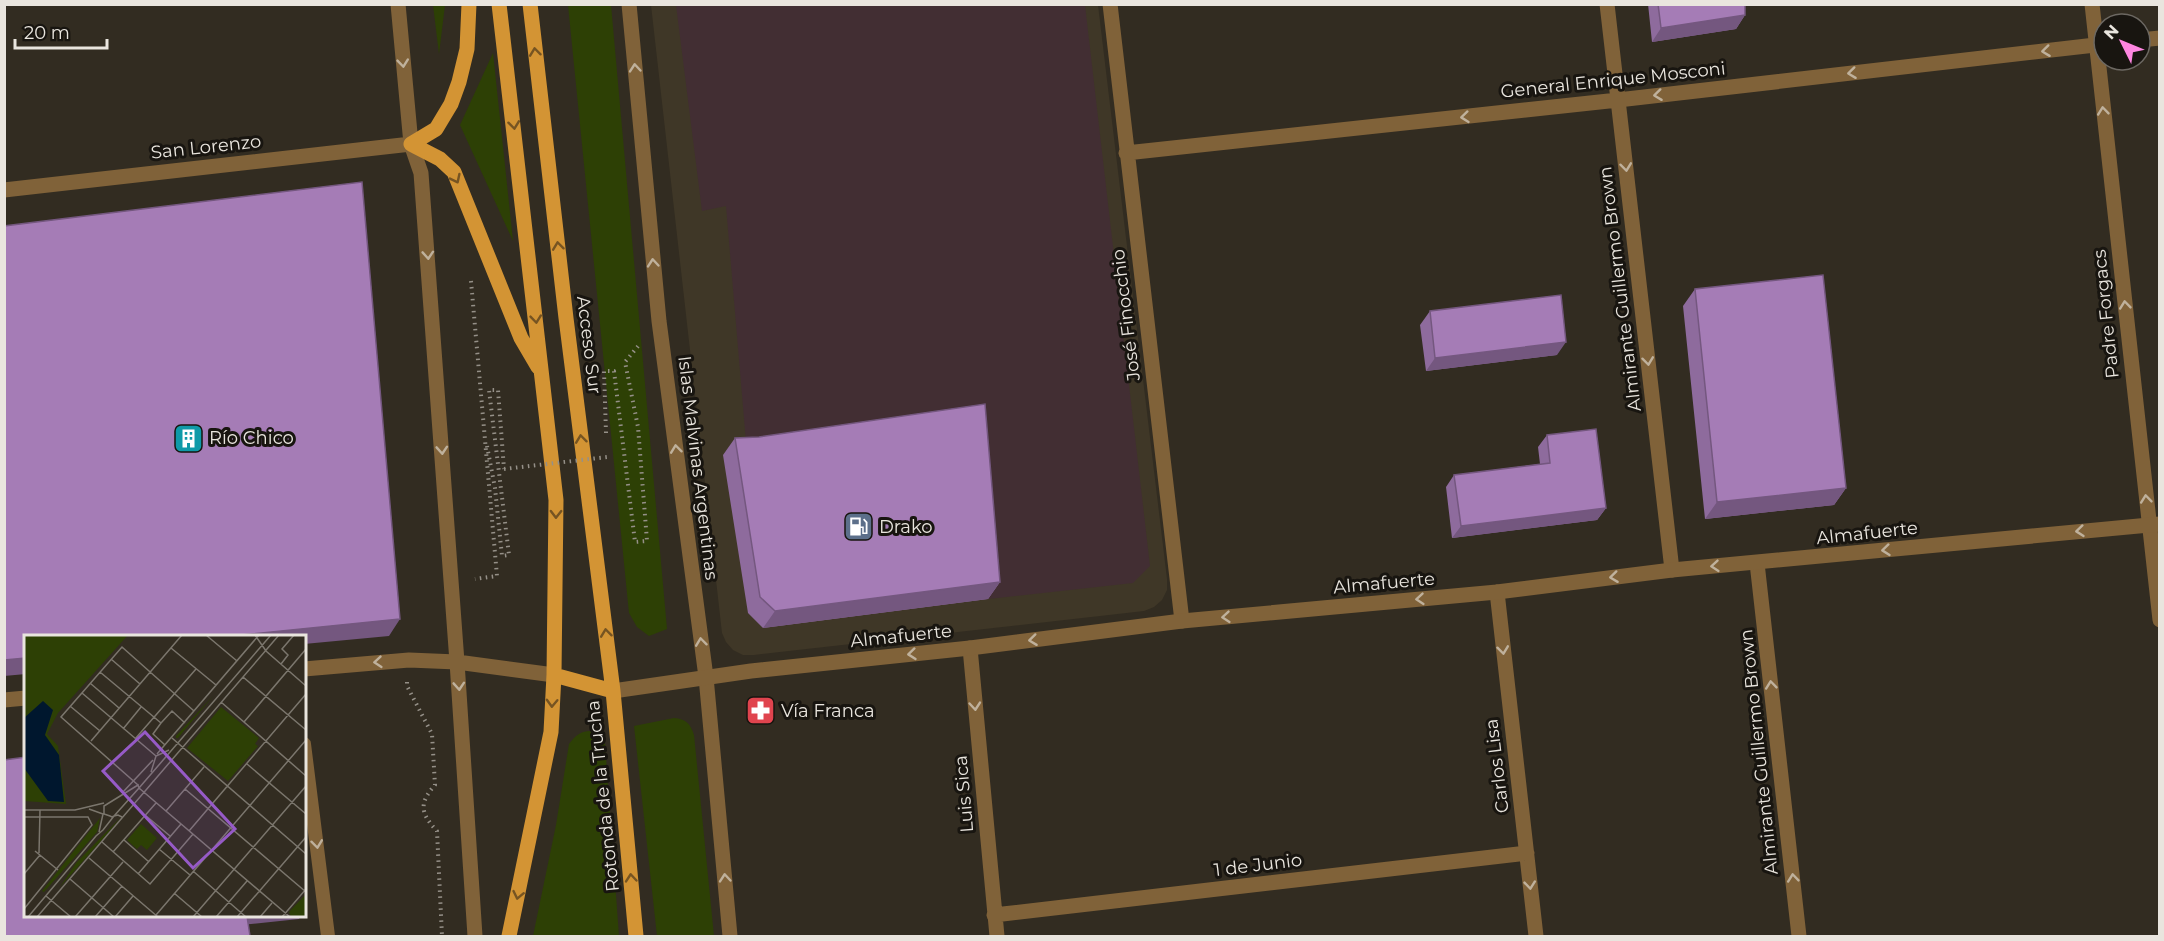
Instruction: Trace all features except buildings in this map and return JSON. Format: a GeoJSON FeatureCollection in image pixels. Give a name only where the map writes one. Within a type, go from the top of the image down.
{"type":"FeatureCollection","features":[{"type":"Feature","properties":{"kind":"main road"},"geometry":{"type":"LineString","coordinates":[[411,144],[436,129],[451,104],[467,49],[469,4]]}},
{"type":"Feature","properties":{"kind":"main road"},"geometry":{"type":"LineString","coordinates":[[500,4],[556,500],[551,732],[509,936]]}},
{"type":"Feature","properties":{"kind":"main road","name":"Acceso Sur"},"geometry":{"type":"LineString","coordinates":[[530,4],[569,342],[614,691]]}},
{"type":"Feature","properties":{"kind":"main road"},"geometry":{"type":"LineString","coordinates":[[411,144],[440,159],[454,172],[521,338],[542,372]]}},
{"type":"Feature","properties":{"kind":"main road","name":"Rotonda de la Trucha"},"geometry":{"type":"LineString","coordinates":[[554,675],[614,691],[636,936]]}},
{"type":"Feature","properties":{"kind":"street"},"geometry":{"type":"LineString","coordinates":[[398,4],[411,144],[422,173],[475,936]]}},
{"type":"Feature","properties":{"kind":"street","name":"Islas Malvinas Argentinas"},"geometry":{"type":"LineString","coordinates":[[629,4],[659,321],[706,677],[730,936]]}},
{"type":"Feature","properties":{"kind":"street","name":"José Finocchio"},"geometry":{"type":"LineString","coordinates":[[1110,4],[1182,621]]}},
{"type":"Feature","properties":{"kind":"street","name":"Almirante Guillermo Brown"},"geometry":{"type":"LineString","coordinates":[[1607,4],[1672,570]]}},
{"type":"Feature","properties":{"kind":"street","name":"General Enrique Mosconi"},"geometry":{"type":"LineString","coordinates":[[1126,153],[1618,100],[2092,45]]}},
{"type":"Feature","properties":{"kind":"street","name":"Padre Forgacs"},"geometry":{"type":"LineString","coordinates":[[2103,72],[2154,524],[2160,620]]}},
{"type":"Feature","properties":{"kind":"street","name":"San Lorenzo"},"geometry":{"type":"LineString","coordinates":[[4,190],[411,144]]}},
{"type":"Feature","properties":{"kind":"street","name":"Almafuerte"},"geometry":{"type":"LineString","coordinates":[[614,691],[706,677],[970,648],[1182,621],[1497,592],[1672,570],[2154,524]]}},
{"type":"Feature","properties":{"kind":"street","name":"Almirante Guillermo Brown"},"geometry":{"type":"LineString","coordinates":[[1757,563],[1799,936]]}},
{"type":"Feature","properties":{"kind":"street","name":"Carlos Lisa"},"geometry":{"type":"LineString","coordinates":[[1497,592],[1536,936]]}},
{"type":"Feature","properties":{"kind":"street","name":"Luis Sica"},"geometry":{"type":"LineString","coordinates":[[970,648],[997,936]]}},
{"type":"Feature","properties":{"kind":"street"},"geometry":{"type":"LineString","coordinates":[[306,669],[409,660],[457,662],[554,675]]}},
{"type":"Feature","properties":{"kind":"street"},"geometry":{"type":"LineString","coordinates":[[4,700],[24,698]]}},
{"type":"Feature","properties":{"kind":"street","name":"1 de Junio"},"geometry":{"type":"LineString","coordinates":[[994,915],[1527,853]]}},
{"type":"Feature","properties":{"kind":"lane"},"geometry":{"type":"LineString","coordinates":[[306,760],[328,936]]}},
{"type":"Feature","properties":{"kind":"path"},"geometry":{"type":"LineString","coordinates":[[471,279],[482,418],[495,488],[502,556],[509,555],[489,390],[498,390],[504,469],[607,457],[607,447]]}},
{"type":"Feature","properties":{"kind":"path"},"geometry":{"type":"LineString","coordinates":[[606,436],[604,371],[614,371],[635,542],[647,541],[638,427],[625,362],[659,321]]}},
{"type":"Feature","properties":{"kind":"shaded area"},"geometry":{"type":"Polygon","coordinates":[[[651,5],[1098,5],[1167,579],[1167,590],[1162,600],[1154,607],[1144,611],[754,655],[743,655],[733,650],[726,642],[722,633],[651,5]]]}},
{"type":"Feature","properties":{"kind":"shaded area"},"geometry":{"type":"Polygon","coordinates":[[[676,5],[1085,5],[1150,566],[1133,583],[988,599],[973,421],[747,454],[726,206],[702,211],[676,5]]]}},
{"type":"Feature","properties":{"kind":"green space"},"geometry":{"type":"Polygon","coordinates":[[[433,5],[445,5],[439,54],[433,5]]]}},
{"type":"Feature","properties":{"kind":"green space"},"geometry":{"type":"Polygon","coordinates":[[[568,5],[611,5],[667,629],[649,636],[637,627],[629,613],[568,5]]]}},
{"type":"Feature","properties":{"kind":"green space"},"geometry":{"type":"Polygon","coordinates":[[[493,53],[513,241],[460,125],[493,53]]]}},
{"type":"Feature","properties":{"kind":"green space"},"geometry":{"type":"Polygon","coordinates":[[[674,718],[687,722],[694,735],[714,936],[657,936],[634,726],[674,718]]]}},
{"type":"Feature","properties":{"kind":"green space"},"geometry":{"type":"Polygon","coordinates":[[[589,731],[598,734],[605,744],[619,936],[533,936],[556,825],[569,744],[577,735],[589,731]]]}},
{"type":"Feature","properties":{"kind":"place","name":"Río Chico"},"geometry":{"type":"Point","coordinates":[188,438]}},
{"type":"Feature","properties":{"kind":"place","name":"Drako"},"geometry":{"type":"Point","coordinates":[858,527]}},
{"type":"Feature","properties":{"kind":"place","name":"Vía Franca"},"geometry":{"type":"Point","coordinates":[760,711]}}]}
